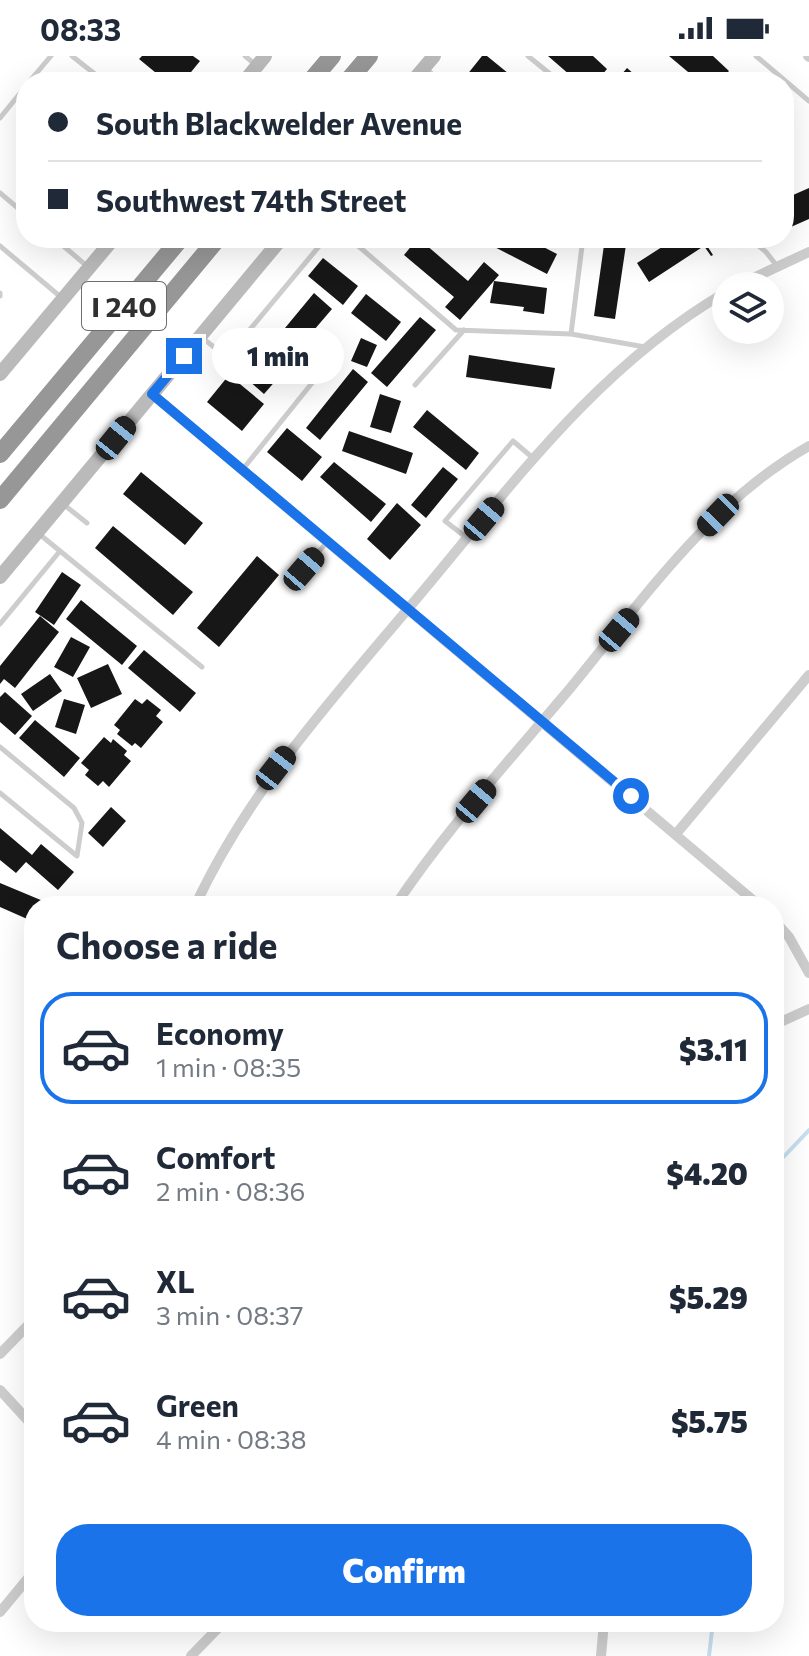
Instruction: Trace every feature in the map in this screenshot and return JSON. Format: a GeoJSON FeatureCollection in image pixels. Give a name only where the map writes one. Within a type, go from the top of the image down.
{"type":"FeatureCollection","features":[{"type":"Feature","properties":{"kind":"highway"},"geometry":{"type":"LineString","coordinates":[[318,72],[332,56]]}},
{"type":"Feature","properties":{"kind":"highway"},"geometry":{"type":"LineString","coordinates":[[355,72],[369,56]]}},
{"type":"Feature","properties":{"kind":"highway","name":"I 240"},"geometry":{"type":"LineString","coordinates":[[0,454],[173,248]]}},
{"type":"Feature","properties":{"kind":"highway","name":"I 240"},"geometry":{"type":"LineString","coordinates":[[0,500],[210,248]]}},
{"type":"Feature","properties":{"kind":"main road"},"geometry":{"type":"LineString","coordinates":[[0,374],[106,248]]}},
{"type":"Feature","properties":{"kind":"main road"},"geometry":{"type":"LineString","coordinates":[[0,577],[274,248]]}},
{"type":"Feature","properties":{"kind":"street"},"geometry":{"type":"LineString","coordinates":[[765,272],[809,252]]}},
{"type":"Feature","properties":{"kind":"street"},"geometry":{"type":"LineString","coordinates":[[200,896],[227,843],[276,768],[534,459],[592,394],[645,347],[712,302]]}},
{"type":"Feature","properties":{"kind":"street"},"geometry":{"type":"LineString","coordinates":[[152,394],[748,896]]}},
{"type":"Feature","properties":{"kind":"street"},"geometry":{"type":"LineString","coordinates":[[402,896],[428,859],[718,515],[760,478],[809,446]]}},
{"type":"Feature","properties":{"kind":"street"},"geometry":{"type":"LineString","coordinates":[[676,834],[807,683]]}},
{"type":"Feature","properties":{"kind":"street"},"geometry":{"type":"LineString","coordinates":[[784,931],[809,973]]}},
{"type":"Feature","properties":{"kind":"street"},"geometry":{"type":"LineString","coordinates":[[784,1020],[809,1009]]}},
{"type":"Feature","properties":{"kind":"street"},"geometry":{"type":"LineString","coordinates":[[0,1354],[24,1329]]}},
{"type":"Feature","properties":{"kind":"street"},"geometry":{"type":"LineString","coordinates":[[0,1390],[24,1416]]}},
{"type":"Feature","properties":{"kind":"street"},"geometry":{"type":"LineString","coordinates":[[0,1612],[24,1583]]}},
{"type":"Feature","properties":{"kind":"street"},"geometry":{"type":"LineString","coordinates":[[191,1656],[214,1632]]}},
{"type":"Feature","properties":{"kind":"street"},"geometry":{"type":"LineString","coordinates":[[601,1656],[603,1632]]}},
{"type":"Feature","properties":{"kind":"lane"},"geometry":{"type":"LineString","coordinates":[[38,72],[51,56]]}},
{"type":"Feature","properties":{"kind":"lane"},"geometry":{"type":"LineString","coordinates":[[72,56],[92,72]]}},
{"type":"Feature","properties":{"kind":"lane"},"geometry":{"type":"LineString","coordinates":[[528,56],[548,72]]}},
{"type":"Feature","properties":{"kind":"lane"},"geometry":{"type":"LineString","coordinates":[[756,56],[775,72]]}},
{"type":"Feature","properties":{"kind":"lane"},"geometry":{"type":"LineString","coordinates":[[0,118],[16,99]]}},
{"type":"Feature","properties":{"kind":"lane"},"geometry":{"type":"LineString","coordinates":[[0,193],[16,207]]}},
{"type":"Feature","properties":{"kind":"lane"},"geometry":{"type":"LineString","coordinates":[[0,246],[63,299]]}},
{"type":"Feature","properties":{"kind":"lane"},"geometry":{"type":"LineString","coordinates":[[66,248],[89,268]]}},
{"type":"Feature","properties":{"kind":"lane"},"geometry":{"type":"LineString","coordinates":[[200,336],[227,357],[318,248]]}},
{"type":"Feature","properties":{"kind":"lane"},"geometry":{"type":"LineString","coordinates":[[361,248],[456,330],[571,334],[645,347]]}},
{"type":"Feature","properties":{"kind":"lane"},"geometry":{"type":"LineString","coordinates":[[571,334],[582,248]]}},
{"type":"Feature","properties":{"kind":"lane"},"geometry":{"type":"LineString","coordinates":[[761,248],[777,266]]}},
{"type":"Feature","properties":{"kind":"lane"},"geometry":{"type":"LineString","coordinates":[[415,385],[464,330]]}},
{"type":"Feature","properties":{"kind":"lane"},"geometry":{"type":"LineString","coordinates":[[242,469],[316,378]]}},
{"type":"Feature","properties":{"kind":"lane"},"geometry":{"type":"LineString","coordinates":[[467,539],[445,521],[513,441],[534,459]]}},
{"type":"Feature","properties":{"kind":"lane"},"geometry":{"type":"LineString","coordinates":[[62,504],[87,523]]}},
{"type":"Feature","properties":{"kind":"lane"},"geometry":{"type":"LineString","coordinates":[[38,533],[202,667]]}},
{"type":"Feature","properties":{"kind":"lane"},"geometry":{"type":"LineString","coordinates":[[304,569],[327,542]]}},
{"type":"Feature","properties":{"kind":"lane"},"geometry":{"type":"LineString","coordinates":[[0,624],[60,551]]}},
{"type":"Feature","properties":{"kind":"lane"},"geometry":{"type":"LineString","coordinates":[[0,747],[74,808],[82,823],[77,856],[0,793]]}},
{"type":"Feature","properties":{"kind":"building"},"geometry":{"type":"Polygon","coordinates":[[[142,56],[193,56],[200,61],[191,72],[155,72],[139,59],[142,56]]]}},
{"type":"Feature","properties":{"kind":"building"},"geometry":{"type":"Polygon","coordinates":[[[482,56],[487,56],[507,72],[469,72],[482,56]]]}},
{"type":"Feature","properties":{"kind":"building"},"geometry":{"type":"Polygon","coordinates":[[[548,56],[593,56],[607,69],[604,72],[566,72],[548,56]]]}},
{"type":"Feature","properties":{"kind":"building"},"geometry":{"type":"Polygon","coordinates":[[[669,56],[713,56],[729,71],[728,72],[688,72],[669,56]]]}},
{"type":"Feature","properties":{"kind":"building"},"geometry":{"type":"Polygon","coordinates":[[[809,188],[809,219],[794,226],[794,195],[809,188]]]}},
{"type":"Feature","properties":{"kind":"building"},"geometry":{"type":"Polygon","coordinates":[[[410,248],[430,248],[468,281],[484,262],[499,275],[460,320],[445,307],[454,297],[404,255],[410,248]]]}},
{"type":"Feature","properties":{"kind":"building"},"geometry":{"type":"Polygon","coordinates":[[[497,248],[545,248],[557,254],[547,274],[497,248]]]}},
{"type":"Feature","properties":{"kind":"building"},"geometry":{"type":"Polygon","coordinates":[[[604,248],[626,248],[615,319],[594,316],[604,248]]]}},
{"type":"Feature","properties":{"kind":"building"},"geometry":{"type":"Polygon","coordinates":[[[660,248],[701,248],[649,282],[637,263],[660,248]]]}},
{"type":"Feature","properties":{"kind":"building"},"geometry":{"type":"Polygon","coordinates":[[[323,258],[358,286],[343,305],[308,276],[323,258]]]}},
{"type":"Feature","properties":{"kind":"building"},"geometry":{"type":"Polygon","coordinates":[[[494,281],[547,288],[544,314],[523,311],[524,307],[490,303],[494,281]]]}},
{"type":"Feature","properties":{"kind":"building"},"geometry":{"type":"Polygon","coordinates":[[[314,293],[332,309],[296,351],[281,338],[288,330],[285,328],[314,293]]]}},
{"type":"Feature","properties":{"kind":"building"},"geometry":{"type":"Polygon","coordinates":[[[366,294],[401,322],[386,341],[351,313],[366,294]]]}},
{"type":"Feature","properties":{"kind":"building"},"geometry":{"type":"Polygon","coordinates":[[[420,317],[436,330],[387,387],[371,373],[420,317]]]}},
{"type":"Feature","properties":{"kind":"building"},"geometry":{"type":"Polygon","coordinates":[[[270,338],[294,359],[280,375],[274,370],[272,373],[278,378],[264,394],[240,373],[270,338]]]}},
{"type":"Feature","properties":{"kind":"building"},"geometry":{"type":"Polygon","coordinates":[[[361,338],[377,345],[367,367],[351,361],[361,338]]]}},
{"type":"Feature","properties":{"kind":"building"},"geometry":{"type":"Polygon","coordinates":[[[469,355],[555,368],[551,389],[466,377],[469,355]]]}},
{"type":"Feature","properties":{"kind":"building"},"geometry":{"type":"Polygon","coordinates":[[[353,369],[368,382],[320,440],[306,428],[353,369]]]}},
{"type":"Feature","properties":{"kind":"building"},"geometry":{"type":"Polygon","coordinates":[[[229,375],[264,404],[242,431],[207,402],[229,375]]]}},
{"type":"Feature","properties":{"kind":"building"},"geometry":{"type":"Polygon","coordinates":[[[380,394],[401,401],[391,433],[370,427],[380,394]]]}},
{"type":"Feature","properties":{"kind":"building"},"geometry":{"type":"Polygon","coordinates":[[[427,410],[479,453],[466,470],[413,427],[427,410]]]}},
{"type":"Feature","properties":{"kind":"building"},"geometry":{"type":"Polygon","coordinates":[[[287,428],[322,457],[302,481],[267,452],[287,428]]]}},
{"type":"Feature","properties":{"kind":"building"},"geometry":{"type":"Polygon","coordinates":[[[349,431],[413,453],[406,474],[342,451],[349,431]]]}},
{"type":"Feature","properties":{"kind":"building"},"geometry":{"type":"Polygon","coordinates":[[[334,462],[386,504],[371,522],[320,477],[334,462]]]}},
{"type":"Feature","properties":{"kind":"building"},"geometry":{"type":"Polygon","coordinates":[[[443,467],[458,479],[426,518],[411,505],[443,467]]]}},
{"type":"Feature","properties":{"kind":"building"},"geometry":{"type":"Polygon","coordinates":[[[141,472],[203,523],[185,545],[123,494],[141,472]]]}},
{"type":"Feature","properties":{"kind":"building"},"geometry":{"type":"Polygon","coordinates":[[[397,503],[421,525],[390,560],[367,539],[397,503]]]}},
{"type":"Feature","properties":{"kind":"building"},"geometry":{"type":"Polygon","coordinates":[[[113,526],[193,592],[173,615],[95,548],[113,526]]]}},
{"type":"Feature","properties":{"kind":"building"},"geometry":{"type":"Polygon","coordinates":[[[257,556],[279,575],[219,647],[197,628],[257,556]]]}},
{"type":"Feature","properties":{"kind":"building"},"geometry":{"type":"Polygon","coordinates":[[[62,572],[81,585],[54,625],[35,612],[62,572]]]}},
{"type":"Feature","properties":{"kind":"building"},"geometry":{"type":"Polygon","coordinates":[[[81,600],[137,646],[122,665],[66,619],[81,600]]]}},
{"type":"Feature","properties":{"kind":"building"},"geometry":{"type":"Polygon","coordinates":[[[40,616],[59,632],[15,688],[4,679],[0,684],[0,666],[40,616]]]}},
{"type":"Feature","properties":{"kind":"building"},"geometry":{"type":"Polygon","coordinates":[[[71,637],[90,647],[73,677],[54,667],[71,637]]]}},
{"type":"Feature","properties":{"kind":"building"},"geometry":{"type":"Polygon","coordinates":[[[144,650],[196,693],[180,712],[128,668],[144,650]]]}},
{"type":"Feature","properties":{"kind":"building"},"geometry":{"type":"Polygon","coordinates":[[[108,664],[122,694],[91,708],[77,678],[108,664]]]}},
{"type":"Feature","properties":{"kind":"building"},"geometry":{"type":"Polygon","coordinates":[[[50,674],[62,691],[33,711],[21,694],[50,674]]]}},
{"type":"Feature","properties":{"kind":"building"},"geometry":{"type":"Polygon","coordinates":[[[5,692],[32,716],[15,735],[0,722],[0,697],[5,692]]]}},
{"type":"Feature","properties":{"kind":"building"},"geometry":{"type":"Polygon","coordinates":[[[64,699],[85,705],[76,734],[55,727],[64,699]]]}},
{"type":"Feature","properties":{"kind":"building"},"geometry":{"type":"Polygon","coordinates":[[[135,699],[142,704],[147,699],[161,710],[156,716],[163,722],[141,748],[135,743],[132,746],[117,734],[120,730],[114,725],[135,699]]]}},
{"type":"Feature","properties":{"kind":"building"},"geometry":{"type":"Polygon","coordinates":[[[35,720],[80,758],[64,777],[19,738],[35,720]]]}},
{"type":"Feature","properties":{"kind":"building"},"geometry":{"type":"Polygon","coordinates":[[[104,737],[111,743],[113,739],[127,751],[124,755],[131,761],[109,787],[103,781],[98,786],[85,775],[89,770],[81,763],[104,737]]]}},
{"type":"Feature","properties":{"kind":"building"},"geometry":{"type":"Polygon","coordinates":[[[111,807],[126,821],[103,847],[88,833],[111,807]]]}},
{"type":"Feature","properties":{"kind":"building"},"geometry":{"type":"Polygon","coordinates":[[[0,828],[32,855],[41,844],[74,872],[58,890],[26,862],[16,873],[0,860],[0,828]]]}},
{"type":"Feature","properties":{"kind":"building"},"geometry":{"type":"Polygon","coordinates":[[[0,883],[31,896],[24,896],[24,918],[0,907],[0,883]]]}},
{"type":"Feature","properties":{"kind":"waterway"},"geometry":{"type":"LineString","coordinates":[[784,1156],[809,1130]]}},
{"type":"Feature","properties":{"kind":"waterway"},"geometry":{"type":"LineString","coordinates":[[709,1656],[712,1632]]}},
{"type":"Feature","properties":{"kind":"route"},"geometry":{"type":"LineString","coordinates":[[184,356],[152,394],[631,796]]}}]}
